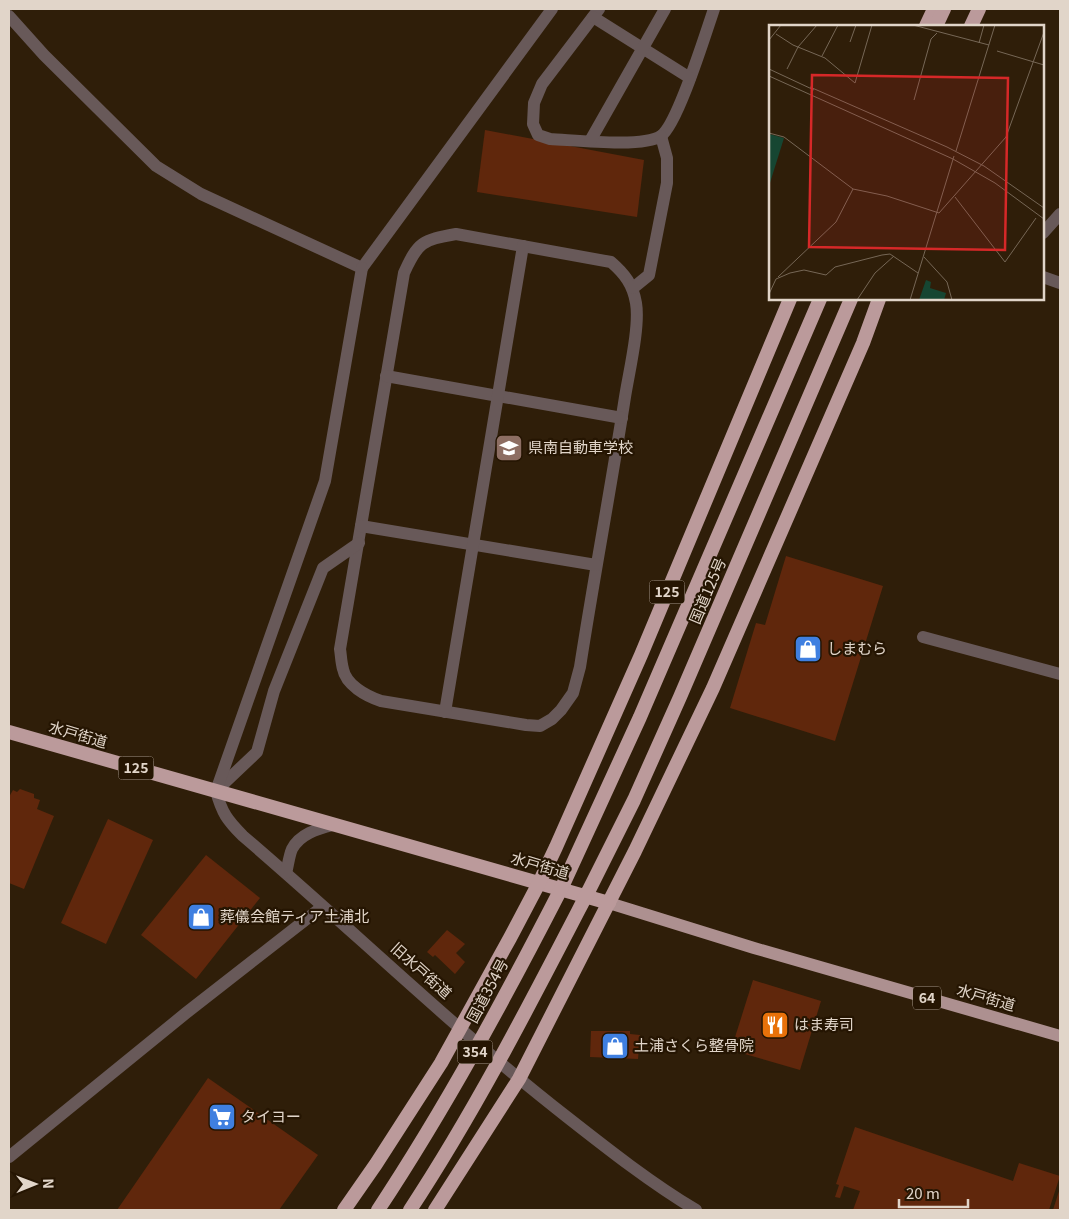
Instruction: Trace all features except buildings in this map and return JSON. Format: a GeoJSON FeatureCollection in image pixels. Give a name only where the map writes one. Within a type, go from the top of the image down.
{"type":"FeatureCollection","features":[{"type":"Feature","properties":{"kind":"highway"},"geometry":{"type":"LineString","coordinates":[[926,25],[934,9]]}},
{"type":"Feature","properties":{"kind":"highway"},"geometry":{"type":"LineString","coordinates":[[936,25],[944,9]]}},
{"type":"Feature","properties":{"kind":"highway"},"geometry":{"type":"LineString","coordinates":[[971,25],[979,9]]}},
{"type":"Feature","properties":{"kind":"highway"},"geometry":{"type":"LineString","coordinates":[[980,25],[986,9]]}},
{"type":"Feature","properties":{"kind":"highway","name":"125"},"geometry":{"type":"LineString","coordinates":[[538,883],[563,832],[641,655],[790,300]]}},
{"type":"Feature","properties":{"kind":"highway","name":"国道125号"},"geometry":{"type":"LineString","coordinates":[[562,888],[654,685],[820,300]]}},
{"type":"Feature","properties":{"kind":"highway","name":"国道125号"},"geometry":{"type":"LineString","coordinates":[[410,1210],[474,1107],[514,1036],[634,800],[851,300]]}},
{"type":"Feature","properties":{"kind":"highway"},"geometry":{"type":"LineString","coordinates":[[435,1210],[519,1079],[609,903],[712,688],[863,343],[879,300]]}},
{"type":"Feature","properties":{"kind":"highway","name":"水戸街道"},"geometry":{"type":"LineString","coordinates":[[9,732],[609,903]]}},
{"type":"Feature","properties":{"kind":"highway"},"geometry":{"type":"LineString","coordinates":[[344,1210],[396,1134],[460,1028],[538,883]]}},
{"type":"Feature","properties":{"kind":"highway","name":"国道354号"},"geometry":{"type":"LineString","coordinates":[[378,1210],[417,1151],[472,1057],[562,888]]}},
{"type":"Feature","properties":{"kind":"main road","name":"水戸街道"},"geometry":{"type":"LineString","coordinates":[[609,903],[754,948],[1060,1036]]}},
{"type":"Feature","properties":{"kind":"street"},"geometry":{"type":"LineString","coordinates":[[216,791],[325,481],[362,268],[552,9]]}},
{"type":"Feature","properties":{"kind":"street"},"geometry":{"type":"LineString","coordinates":[[590,141],[665,9]]}},
{"type":"Feature","properties":{"kind":"street"},"geometry":{"type":"LineString","coordinates":[[690,78],[642,48],[596,13],[542,84],[534,103],[533,124],[538,136],[550,139],[632,142],[661,136],[671,125],[690,78],[714,9]]}},
{"type":"Feature","properties":{"kind":"street"},"geometry":{"type":"LineString","coordinates":[[9,16],[44,55],[156,166],[201,194],[362,268]]}},
{"type":"Feature","properties":{"kind":"street"},"geometry":{"type":"LineString","coordinates":[[633,288],[649,275],[667,184],[667,158],[661,136]]}},
{"type":"Feature","properties":{"kind":"street"},"geometry":{"type":"LineString","coordinates":[[1044,232],[1060,214]]}},
{"type":"Feature","properties":{"kind":"street"},"geometry":{"type":"LineString","coordinates":[[456,234],[611,262],[624,273],[633,288],[637,305],[637,322],[580,667],[573,693],[552,719],[540,726],[381,701],[365,695],[355,688],[343,671],[340,649],[404,273],[418,246],[428,240],[456,234]]}},
{"type":"Feature","properties":{"kind":"street"},"geometry":{"type":"LineString","coordinates":[[446,712],[523,246]]}},
{"type":"Feature","properties":{"kind":"street"},"geometry":{"type":"LineString","coordinates":[[1044,277],[1060,282]]}},
{"type":"Feature","properties":{"kind":"street"},"geometry":{"type":"LineString","coordinates":[[386,376],[622,418]]}},
{"type":"Feature","properties":{"kind":"street"},"geometry":{"type":"LineString","coordinates":[[361,526],[596,565]]}},
{"type":"Feature","properties":{"kind":"street"},"geometry":{"type":"LineString","coordinates":[[216,791],[256,752],[274,691],[323,568],[358,542]]}},
{"type":"Feature","properties":{"kind":"street"},"geometry":{"type":"LineString","coordinates":[[922,637],[1060,674]]}},
{"type":"Feature","properties":{"kind":"street","name":"旧水戸街道"},"geometry":{"type":"LineString","coordinates":[[216,791],[221,809],[228,821],[322,907],[460,1028],[519,1079],[609,1151],[696,1210]]}},
{"type":"Feature","properties":{"kind":"street"},"geometry":{"type":"LineString","coordinates":[[286,873],[292,849],[302,838],[313,830],[333,825]]}},
{"type":"Feature","properties":{"kind":"street"},"geometry":{"type":"LineString","coordinates":[[9,1157],[194,1007],[322,907]]}},
{"type":"Feature","properties":{"kind":"place","name":"県南自動車学校"},"geometry":{"type":"Point","coordinates":[509,448]}},
{"type":"Feature","properties":{"kind":"place","name":"しまむら"},"geometry":{"type":"Point","coordinates":[808,649]}},
{"type":"Feature","properties":{"kind":"place","name":"葬儀会館ティア土浦北"},"geometry":{"type":"Point","coordinates":[201,917]}},
{"type":"Feature","properties":{"kind":"place","name":"はま寿司"},"geometry":{"type":"Point","coordinates":[775,1025]}},
{"type":"Feature","properties":{"kind":"place","name":"土浦さくら整骨院"},"geometry":{"type":"Point","coordinates":[615,1046]}},
{"type":"Feature","properties":{"kind":"place","name":"タイヨー"},"geometry":{"type":"Point","coordinates":[222,1117]}}]}
